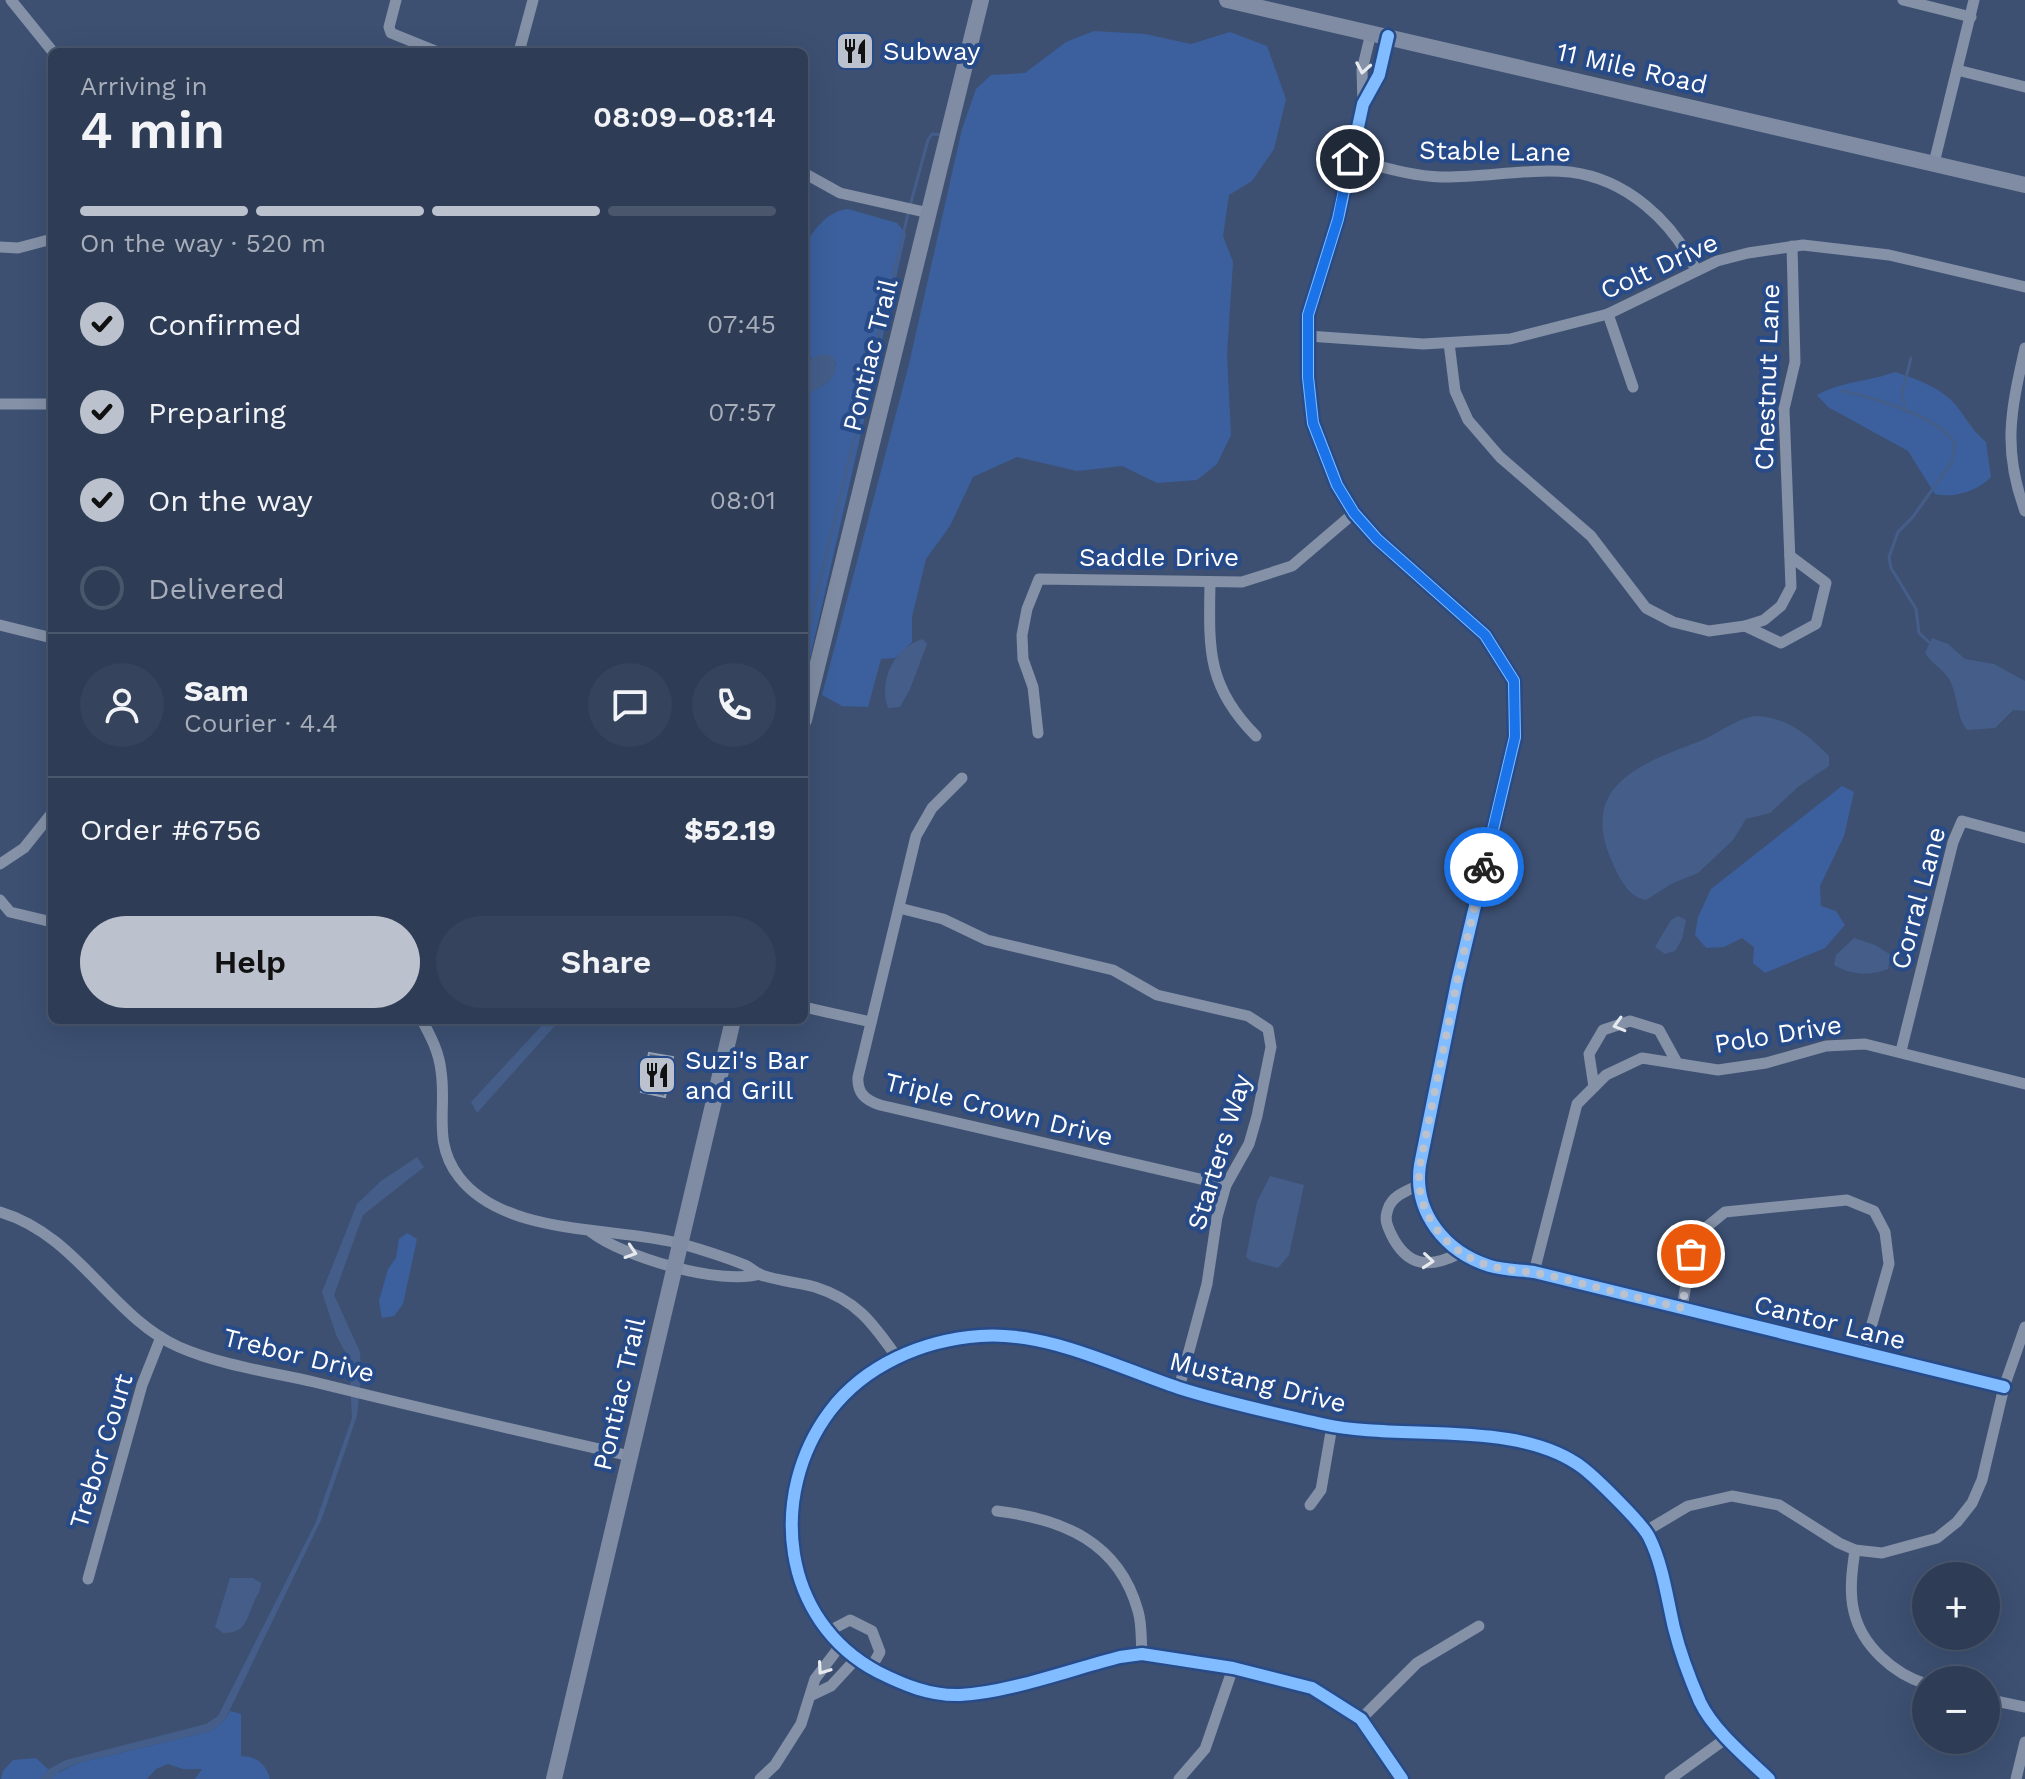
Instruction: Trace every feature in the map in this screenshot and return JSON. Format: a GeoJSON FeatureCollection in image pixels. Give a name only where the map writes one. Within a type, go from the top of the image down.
{"type":"FeatureCollection","features":[{"type":"Feature","properties":{"kind":"main road","name":"Pontiac Trail"},"geometry":{"type":"LineString","coordinates":[[808,704],[981,0]]}},
{"type":"Feature","properties":{"kind":"main road","name":"11 Mile Road"},"geometry":{"type":"LineString","coordinates":[[1227,0],[2025,185]]}},
{"type":"Feature","properties":{"kind":"main road","name":"Pontiac Trail"},"geometry":{"type":"LineString","coordinates":[[554,1779],[732,1024]]}},
{"type":"Feature","properties":{"kind":"street"},"geometry":{"type":"LineString","coordinates":[[11,0],[50,48]]}},
{"type":"Feature","properties":{"kind":"street"},"geometry":{"type":"LineString","coordinates":[[396,0],[389,27],[391,33],[428,48]]}},
{"type":"Feature","properties":{"kind":"street"},"geometry":{"type":"LineString","coordinates":[[520,48],[533,0]]}},
{"type":"Feature","properties":{"kind":"street"},"geometry":{"type":"LineString","coordinates":[[1903,0],[1971,17]]}},
{"type":"Feature","properties":{"kind":"street"},"geometry":{"type":"LineString","coordinates":[[1934,163],[1974,0]]}},
{"type":"Feature","properties":{"kind":"street"},"geometry":{"type":"LineString","coordinates":[[1363,104],[1361,83],[1371,33]]}},
{"type":"Feature","properties":{"kind":"street"},"geometry":{"type":"LineString","coordinates":[[1388,36],[1379,75],[1363,104],[1338,219],[1308,315],[1308,377],[1313,423],[1337,485],[1354,513],[1377,539],[1485,635],[1514,681],[1515,737],[1457,982],[1417,1186],[1422,1204],[1438,1232],[1460,1253],[1442,1262],[1424,1263],[1410,1258],[1398,1248],[1386,1222],[1388,1207],[1397,1195],[1417,1186]]}},
{"type":"Feature","properties":{"kind":"street"},"geometry":{"type":"LineString","coordinates":[[1957,70],[2025,87]]}},
{"type":"Feature","properties":{"kind":"street","name":"Stable Lane"},"geometry":{"type":"LineString","coordinates":[[1350,159],[1436,177],[1572,172],[1600,179],[1654,211],[1683,243],[1696,270]]}},
{"type":"Feature","properties":{"kind":"street"},"geometry":{"type":"LineString","coordinates":[[808,175],[840,193],[929,213]]}},
{"type":"Feature","properties":{"kind":"street"},"geometry":{"type":"LineString","coordinates":[[0,247],[18,248],[48,240]]}},
{"type":"Feature","properties":{"kind":"street","name":"Colt Drive"},"geometry":{"type":"LineString","coordinates":[[1308,336],[1449,343],[1510,339],[1608,314],[1696,270],[1748,253],[1792,246],[1842,247],[1889,255],[2025,287]]}},
{"type":"Feature","properties":{"kind":"street","name":"Chestnut Lane"},"geometry":{"type":"LineString","coordinates":[[1449,343],[1455,391],[1468,420],[1500,457],[1591,536],[1646,608],[1673,622],[1709,631],[1745,626],[1764,620],[1781,606],[1791,587],[1784,409],[1795,362],[1792,246]]}},
{"type":"Feature","properties":{"kind":"street"},"geometry":{"type":"LineString","coordinates":[[1608,314],[1633,387]]}},
{"type":"Feature","properties":{"kind":"street"},"geometry":{"type":"LineString","coordinates":[[2025,348],[2010,418],[2010,435],[2012,460],[2025,511]]}},
{"type":"Feature","properties":{"kind":"street"},"geometry":{"type":"LineString","coordinates":[[0,404],[48,404]]}},
{"type":"Feature","properties":{"kind":"street","name":"Saddle Drive"},"geometry":{"type":"LineString","coordinates":[[1038,733],[1033,687],[1023,659],[1022,635],[1039,579],[1242,582],[1292,566],[1354,513]]}},
{"type":"Feature","properties":{"kind":"street"},"geometry":{"type":"LineString","coordinates":[[1745,626],[1781,643],[1816,624],[1826,583],[1790,556]]}},
{"type":"Feature","properties":{"kind":"street"},"geometry":{"type":"LineString","coordinates":[[1210,582],[1209,649],[1221,690],[1238,718],[1256,736]]}},
{"type":"Feature","properties":{"kind":"street"},"geometry":{"type":"LineString","coordinates":[[0,625],[48,637]]}},
{"type":"Feature","properties":{"kind":"street","name":"Triple Crown Drive"},"geometry":{"type":"LineString","coordinates":[[962,778],[932,808],[916,836],[858,1084],[869,1101],[1226,1185]]}},
{"type":"Feature","properties":{"kind":"street"},"geometry":{"type":"LineString","coordinates":[[0,864],[24,848],[48,818]]}},
{"type":"Feature","properties":{"kind":"street","name":"Corral Lane"},"geometry":{"type":"LineString","coordinates":[[1901,1051],[1953,842],[1962,821],[2025,838]]}},
{"type":"Feature","properties":{"kind":"street"},"geometry":{"type":"LineString","coordinates":[[0,900],[10,912],[48,921]]}},
{"type":"Feature","properties":{"kind":"street","name":"Starters Way"},"geometry":{"type":"LineString","coordinates":[[899,908],[943,919],[987,940],[1113,970],[1157,995],[1248,1016],[1268,1029],[1271,1047],[1257,1116],[1249,1144],[1226,1185],[1217,1217],[1207,1284],[1179,1388]]}},
{"type":"Feature","properties":{"kind":"street"},"geometry":{"type":"LineString","coordinates":[[808,1008],[871,1022]]}},
{"type":"Feature","properties":{"kind":"street"},"geometry":{"type":"LineString","coordinates":[[1594,1087],[1589,1054],[1603,1030],[1630,1021],[1659,1030],[1676,1061]]}},
{"type":"Feature","properties":{"kind":"street"},"geometry":{"type":"LineString","coordinates":[[424,1024],[438,1051],[443,1093],[440,1116],[442,1137],[458,1176],[480,1198],[497,1208],[591,1231],[680,1244],[748,1266],[760,1274],[815,1287],[865,1313],[896,1356]]}},
{"type":"Feature","properties":{"kind":"street","name":"Polo Drive"},"geometry":{"type":"LineString","coordinates":[[1534,1272],[1577,1104],[1606,1075],[1642,1058],[1718,1070],[1766,1063],[1826,1046],[1865,1044],[2025,1084]]}},
{"type":"Feature","properties":{"kind":"street"},"geometry":{"type":"LineString","coordinates":[[1682,1308],[1691,1254],[1703,1230],[1725,1212],[1847,1200],[1874,1211],[1885,1232],[1889,1264],[1864,1352]]}},
{"type":"Feature","properties":{"kind":"street","name":"Trebor Drive"},"geometry":{"type":"LineString","coordinates":[[0,1212],[22,1220],[49,1237],[161,1337],[179,1347],[373,1397],[630,1456]]}},
{"type":"Feature","properties":{"kind":"street"},"geometry":{"type":"LineString","coordinates":[[591,1231],[606,1244],[674,1266],[744,1279],[760,1274]]}},
{"type":"Feature","properties":{"kind":"street","name":"Cantor Lane"},"geometry":{"type":"LineString","coordinates":[[1460,1253],[1491,1266],[1534,1272],[2004,1387]]}},
{"type":"Feature","properties":{"kind":"street"},"geometry":{"type":"LineString","coordinates":[[1646,1531],[1688,1506],[1732,1496],[1779,1505],[1855,1550],[1882,1553],[1937,1538],[1957,1522],[1972,1503],[1982,1480],[2004,1387],[2025,1327]]}},
{"type":"Feature","properties":{"kind":"street","name":"Mustang Drive"},"geometry":{"type":"LineString","coordinates":[[1361,1719],[1312,1688],[1233,1668],[1142,1654],[988,1691],[958,1695],[924,1692],[871,1668],[855,1660],[840,1646],[808,1605],[790,1530],[794,1494],[803,1461],[829,1412],[859,1381],[896,1356],[975,1336],[1018,1335],[1223,1401],[1332,1426],[1489,1437],[1553,1451],[1584,1469],[1646,1531],[1659,1564],[1676,1635],[1702,1706],[1769,1779]]}},
{"type":"Feature","properties":{"kind":"street","name":"Trebor Court"},"geometry":{"type":"LineString","coordinates":[[88,1579],[142,1385],[161,1337]]}},
{"type":"Feature","properties":{"kind":"street"},"geometry":{"type":"LineString","coordinates":[[1310,1505],[1321,1490],[1332,1426]]}},
{"type":"Feature","properties":{"kind":"street"},"geometry":{"type":"LineString","coordinates":[[997,1511],[1029,1515],[1086,1537],[1116,1562],[1139,1612],[1142,1654]]}},
{"type":"Feature","properties":{"kind":"street"},"geometry":{"type":"LineString","coordinates":[[1855,1550],[1851,1582],[1854,1613],[1865,1636],[1882,1659],[1912,1679]]}},
{"type":"Feature","properties":{"kind":"street"},"geometry":{"type":"LineString","coordinates":[[829,1631],[850,1620],[872,1631],[880,1652],[871,1668]]}},
{"type":"Feature","properties":{"kind":"street"},"geometry":{"type":"LineString","coordinates":[[1402,1779],[1361,1719],[1417,1663],[1479,1626]]}},
{"type":"Feature","properties":{"kind":"street"},"geometry":{"type":"LineString","coordinates":[[760,1779],[775,1765],[801,1724],[815,1679],[840,1646]]}},
{"type":"Feature","properties":{"kind":"street"},"geometry":{"type":"LineString","coordinates":[[812,1695],[831,1686],[855,1660]]}},
{"type":"Feature","properties":{"kind":"street"},"geometry":{"type":"LineString","coordinates":[[1179,1779],[1205,1749],[1233,1668]]}},
{"type":"Feature","properties":{"kind":"street"},"geometry":{"type":"LineString","coordinates":[[2000,1702],[2025,1707]]}},
{"type":"Feature","properties":{"kind":"street"},"geometry":{"type":"LineString","coordinates":[[1670,1779],[1728,1737]]}},
{"type":"Feature","properties":{"kind":"street"},"geometry":{"type":"LineString","coordinates":[[2020,1774],[2025,1742]]}},
{"type":"Feature","properties":{"kind":"shaded area"},"geometry":{"type":"Polygon","coordinates":[[[1094,31],[1145,34],[1191,44],[1230,32],[1267,46],[1286,99],[1274,149],[1252,181],[1229,195],[1223,236],[1233,262],[1227,354],[1231,435],[1217,464],[1197,480],[1157,483],[1122,466],[1077,471],[1017,457],[973,477],[950,526],[926,559],[912,617],[912,642],[895,658],[881,659],[868,707],[842,706],[822,695],[909,364],[962,129],[976,89],[991,75],[1025,73],[1066,42],[1094,31]]]}},
{"type":"Feature","properties":{"kind":"shaded area"},"geometry":{"type":"Polygon","coordinates":[[[848,209],[897,223],[906,234],[808,667],[808,394],[829,381],[836,363],[808,359],[808,241],[822,223],[841,210],[848,209]]]}},
{"type":"Feature","properties":{"kind":"shaded area"},"geometry":{"type":"Polygon","coordinates":[[[822,354],[833,356],[836,364],[833,376],[808,394],[808,360],[822,354]]]}},
{"type":"Feature","properties":{"kind":"shaded area"},"geometry":{"type":"Polygon","coordinates":[[[1895,372],[1941,392],[1986,442],[1991,477],[1979,487],[1965,493],[1935,494],[1908,451],[1828,407],[1817,395],[1895,372]]]}},
{"type":"Feature","properties":{"kind":"shaded area"},"geometry":{"type":"Polygon","coordinates":[[[1932,638],[1948,644],[1965,659],[1994,664],[2025,681],[2025,711],[2013,710],[1995,728],[1967,730],[1960,718],[1951,683],[1925,653],[1932,638]]]}},
{"type":"Feature","properties":{"kind":"shaded area"},"geometry":{"type":"Polygon","coordinates":[[[923,639],[927,644],[910,689],[900,707],[888,708],[885,687],[891,666],[904,649],[923,639]]]}},
{"type":"Feature","properties":{"kind":"shaded area"},"geometry":{"type":"Polygon","coordinates":[[[1754,716],[1776,719],[1805,734],[1829,756],[1829,766],[1798,787],[1770,813],[1746,819],[1733,840],[1698,873],[1671,884],[1646,900],[1635,896],[1626,888],[1604,840],[1603,817],[1608,799],[1618,784],[1653,760],[1754,716]]]}},
{"type":"Feature","properties":{"kind":"shaded area"},"geometry":{"type":"Polygon","coordinates":[[[1842,786],[1854,792],[1844,836],[1820,886],[1821,906],[1836,911],[1845,925],[1825,948],[1765,973],[1753,963],[1754,947],[1742,938],[1724,947],[1706,948],[1695,935],[1698,917],[1711,889],[1842,786]]]}},
{"type":"Feature","properties":{"kind":"shaded area"},"geometry":{"type":"Polygon","coordinates":[[[1678,916],[1686,920],[1682,939],[1675,951],[1665,954],[1655,947],[1671,920],[1678,916]]]}},
{"type":"Feature","properties":{"kind":"shaded area"},"geometry":{"type":"Polygon","coordinates":[[[1854,938],[1875,945],[1891,955],[1888,969],[1861,973],[1834,965],[1836,955],[1854,938]]]}},
{"type":"Feature","properties":{"kind":"shaded area"},"geometry":{"type":"Polygon","coordinates":[[[543,1024],[556,1024],[477,1113],[471,1102],[543,1024]]]}},
{"type":"Feature","properties":{"kind":"shaded area"},"geometry":{"type":"Polygon","coordinates":[[[417,1157],[424,1167],[363,1215],[334,1295],[360,1352],[357,1416],[322,1518],[225,1720],[211,1731],[78,1763],[51,1779],[40,1779],[49,1769],[66,1760],[206,1724],[218,1716],[315,1524],[352,1418],[349,1359],[336,1335],[322,1292],[357,1204],[381,1181],[417,1157]]]}},
{"type":"Feature","properties":{"kind":"shaded area"},"geometry":{"type":"Polygon","coordinates":[[[1270,1176],[1304,1185],[1289,1255],[1278,1268],[1246,1257],[1257,1202],[1270,1176]]]}},
{"type":"Feature","properties":{"kind":"shaded area"},"geometry":{"type":"Polygon","coordinates":[[[407,1233],[417,1239],[403,1304],[394,1316],[382,1318],[379,1301],[388,1269],[396,1258],[399,1239],[407,1233]]]}},
{"type":"Feature","properties":{"kind":"shaded area"},"geometry":{"type":"Polygon","coordinates":[[[230,1578],[253,1578],[261,1586],[241,1628],[223,1633],[215,1627],[230,1578]]]}},
{"type":"Feature","properties":{"kind":"shaded area"},"geometry":{"type":"Polygon","coordinates":[[[230,1711],[241,1714],[241,1756],[260,1762],[270,1779],[195,1779],[202,1769],[183,1769],[168,1764],[156,1769],[147,1779],[1,1779],[3,1771],[13,1760],[36,1758],[54,1775],[78,1763],[211,1731],[225,1720],[230,1711]]]}},
{"type":"Feature","properties":{"kind":"building","name":"Suzi's Bar and Grill"},"geometry":{"type":"Polygon","coordinates":[[[649,1053],[673,1057],[665,1097],[641,1092],[649,1053]]]}},
{"type":"Feature","properties":{"kind":"waterway"},"geometry":{"type":"LineString","coordinates":[[910,206],[928,140],[932,134],[944,135]]}},
{"type":"Feature","properties":{"kind":"waterway"},"geometry":{"type":"LineString","coordinates":[[808,631],[908,214]]}},
{"type":"Feature","properties":{"kind":"waterway"},"geometry":{"type":"LineString","coordinates":[[1906,412],[1902,393],[1911,358]]}},
{"type":"Feature","properties":{"kind":"waterway"},"geometry":{"type":"LineString","coordinates":[[1842,391],[1904,409],[1935,425],[1955,444],[1952,462],[1912,518],[1898,532],[1889,557],[1891,568],[1916,609],[1919,633],[1930,643]]}},
{"type":"Feature","properties":{"kind":"cycle path"},"geometry":{"type":"LineString","coordinates":[[1388,36],[1379,75],[1363,104],[1338,219],[1308,315],[1308,377],[1313,423],[1337,485],[1354,513],[1377,539],[1485,635],[1514,681],[1515,737],[1457,982],[1420,1165],[1419,1182],[1427,1214],[1446,1240],[1459,1251],[1490,1266],[1534,1272],[2004,1387]]}},
{"type":"Feature","properties":{"kind":"cycle path"},"geometry":{"type":"LineString","coordinates":[[1402,1779],[1361,1719],[1312,1688],[1233,1668],[1142,1654],[1120,1657],[998,1690],[960,1695],[918,1689],[878,1672],[846,1650],[821,1622],[804,1589],[794,1554],[792,1517],[797,1480],[810,1444],[844,1395],[878,1368],[937,1343],[959,1338],[1005,1336],[1056,1345],[1197,1393],[1322,1424],[1353,1429],[1492,1437],[1556,1452],[1590,1474],[1645,1530],[1654,1548],[1679,1646],[1700,1702],[1722,1733],[1769,1779]]}},
{"type":"Feature","properties":{"kind":"way so far"},"geometry":{"type":"LineString","coordinates":[[1484,867],[1420,1165],[1417,1186],[1422,1204],[1438,1232],[1460,1253],[1491,1266],[1534,1272],[1682,1308],[1691,1254]]}},
{"type":"Feature","properties":{"kind":"place","name":"Subway"},"geometry":{"type":"Point","coordinates":[855,51]}},
{"type":"Feature","properties":{"kind":"place","name":"Suzi's Bar and Grill"},"geometry":{"type":"Point","coordinates":[657,1075]}},
{"type":"Feature","properties":{"kind":"route"},"geometry":{"type":"LineString","coordinates":[[1350,159],[1338,219],[1308,315],[1308,377],[1313,423],[1337,485],[1354,513],[1377,539],[1485,635],[1514,681],[1517,711],[1515,737],[1484,867]]}}]}
